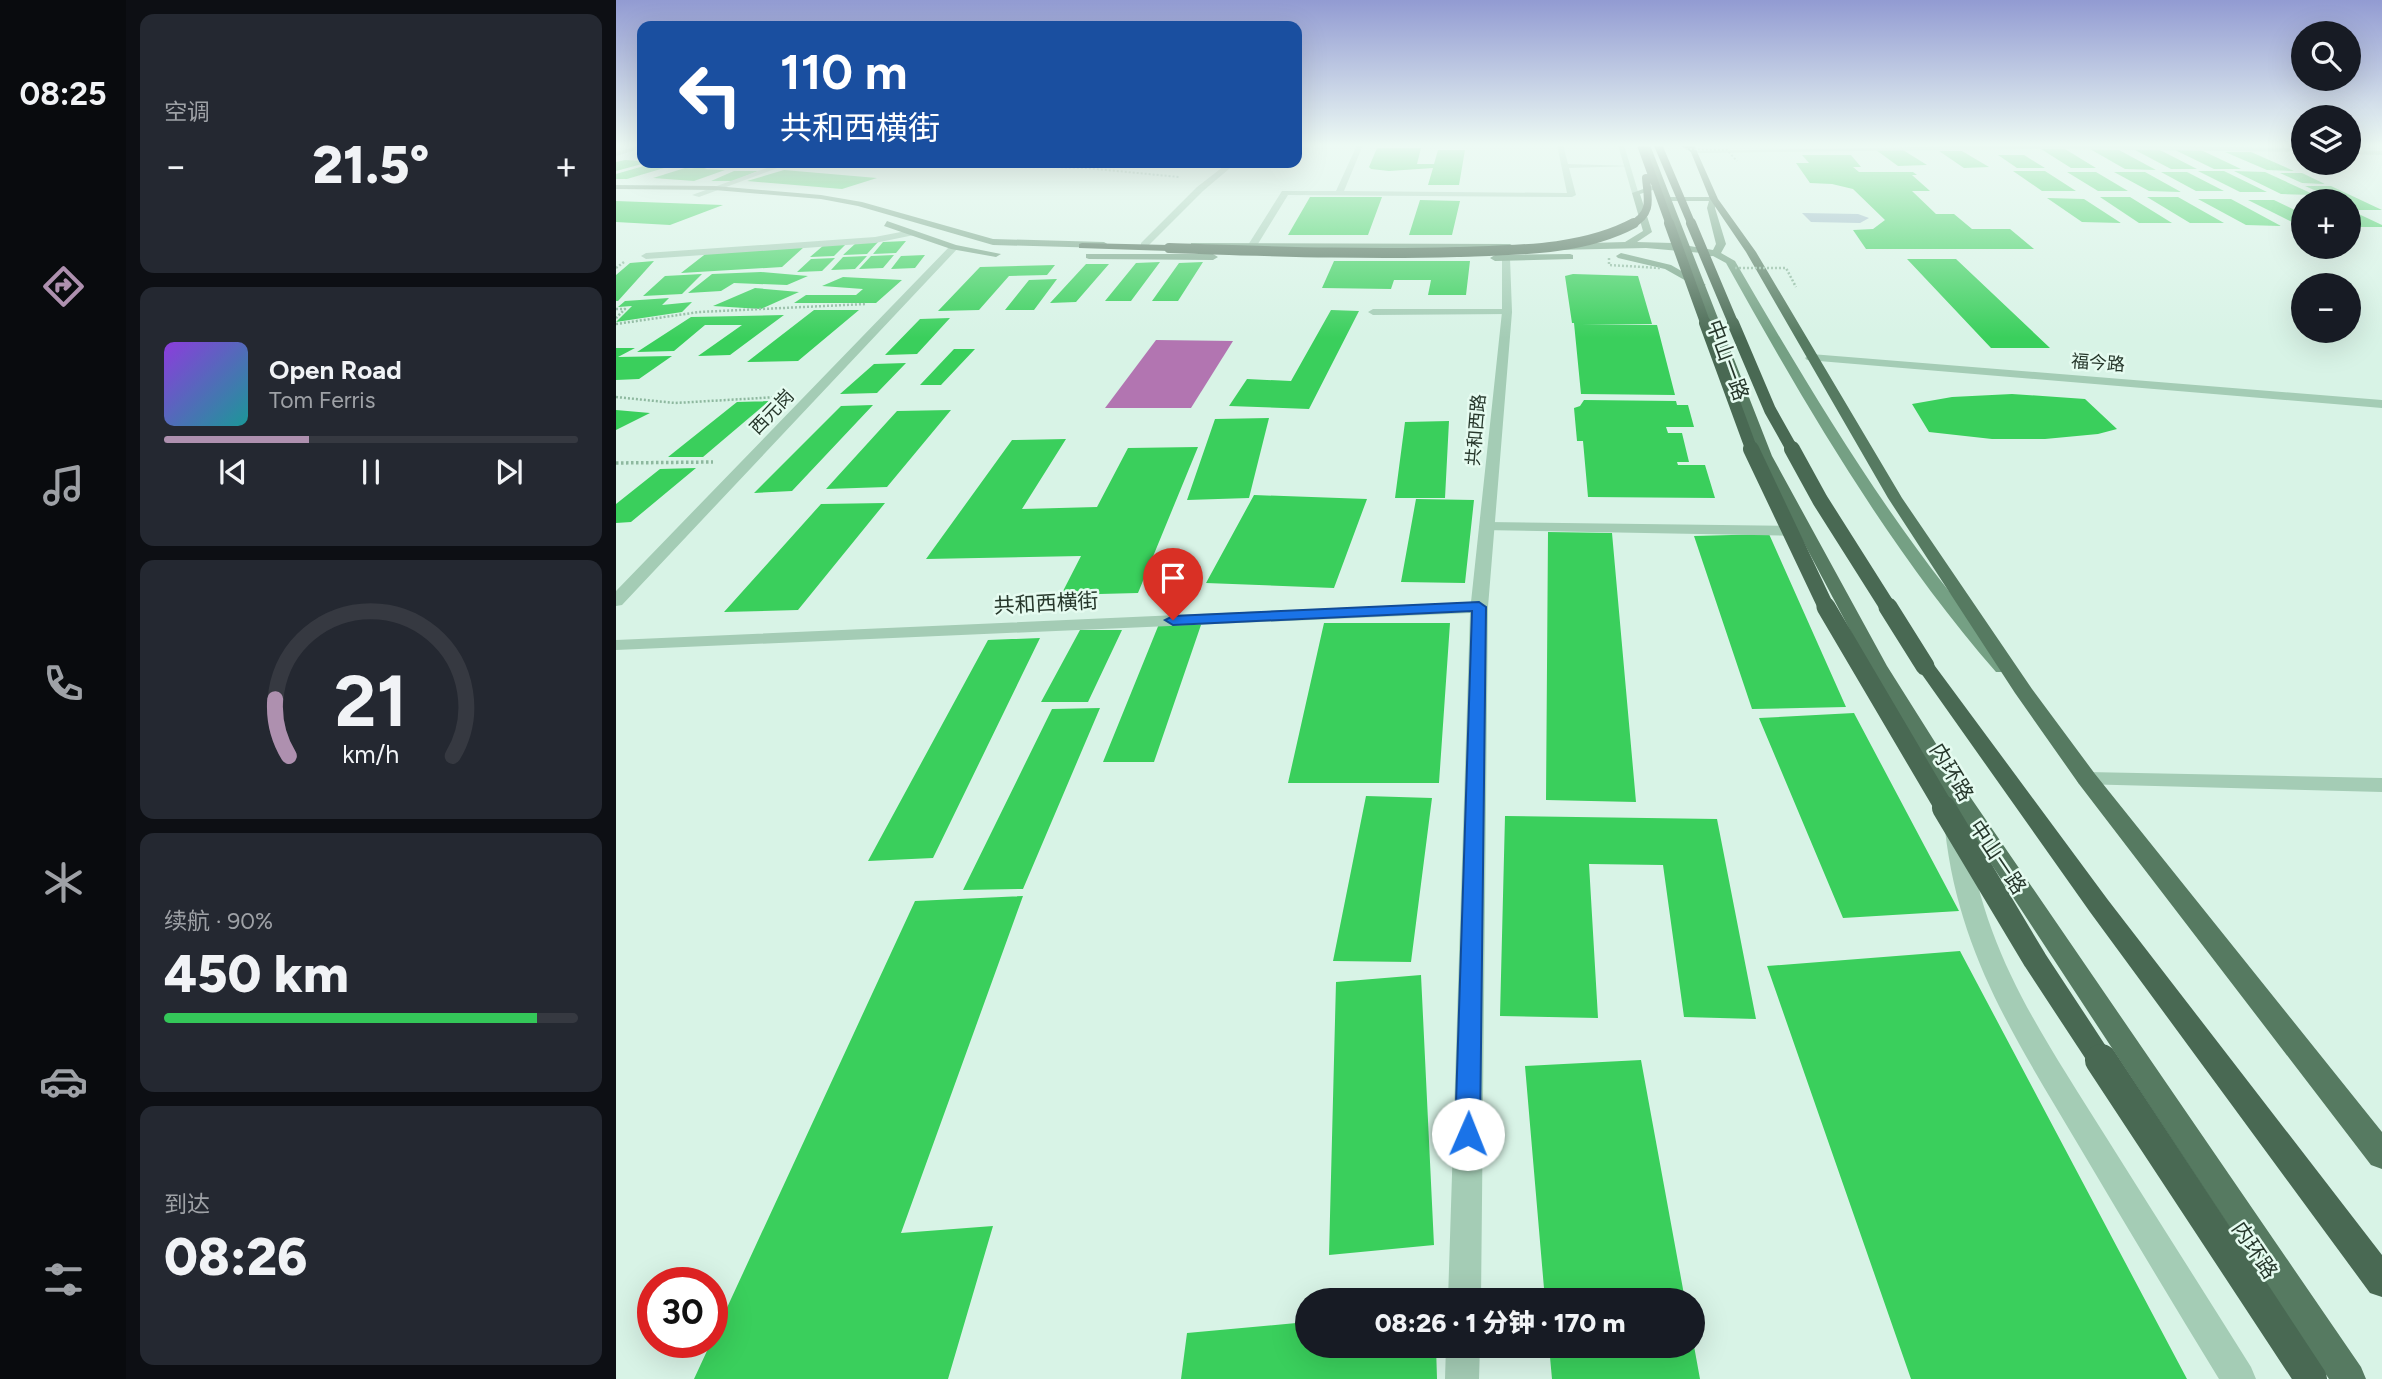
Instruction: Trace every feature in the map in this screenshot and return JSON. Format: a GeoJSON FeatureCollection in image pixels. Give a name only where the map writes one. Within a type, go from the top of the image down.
{"type":"FeatureCollection","features":[{"type":"Feature","properties":{"kind":"highway"},"geometry":{"type":"LineString","coordinates":[[1082,251],[1169,248],[1477,252],[1580,243],[1617,234],[1642,218],[1645,209]]}},
{"type":"Feature","properties":{"kind":"highway","name":"内环路"},"geometry":{"type":"LineString","coordinates":[[1666,209],[1756,465],[1831,617],[2035,960],[2311,1379]]}},
{"type":"Feature","properties":{"kind":"highway","name":"内环路"},"geometry":{"type":"LineString","coordinates":[[1685,209],[1770,410],[1865,575],[1925,666],[2099,906],[2382,1281]]}},
{"type":"Feature","properties":{"kind":"main road"},"geometry":{"type":"LineString","coordinates":[[835,209],[869,218]]}},
{"type":"Feature","properties":{"kind":"main road"},"geometry":{"type":"LineString","coordinates":[[878,209],[993,242],[1082,251],[1505,258],[1623,251],[1668,267],[1701,285]]}},
{"type":"Feature","properties":{"kind":"main road"},"geometry":{"type":"LineString","coordinates":[[1623,251],[1648,232],[1641,209]]}},
{"type":"Feature","properties":{"kind":"main road","name":"中山一路"},"geometry":{"type":"LineString","coordinates":[[1672,209],[1765,456],[1878,666],[1954,790],[2349,1379]]}},
{"type":"Feature","properties":{"kind":"main road"},"geometry":{"type":"LineString","coordinates":[[1690,256],[1715,253],[1720,249],[1721,239],[1711,209]]}},
{"type":"Feature","properties":{"kind":"main road"},"geometry":{"type":"LineString","coordinates":[[1721,209],[1755,259],[1895,498],[2025,693],[2087,779],[2382,1155]]}},
{"type":"Feature","properties":{"kind":"main road"},"geometry":{"type":"LineString","coordinates":[[881,223],[954,247],[1010,254]]}},
{"type":"Feature","properties":{"kind":"main road"},"geometry":{"type":"LineString","coordinates":[[1082,251],[1144,245],[1623,251],[1690,256],[1732,264]]}},
{"type":"Feature","properties":{"kind":"main road"},"geometry":{"type":"LineString","coordinates":[[1715,253],[1732,264],[1785,358],[1875,504],[1959,618],[2025,693]]}},
{"type":"Feature","properties":{"kind":"street"},"geometry":{"type":"LineString","coordinates":[[1144,245],[1181,209]]}},
{"type":"Feature","properties":{"kind":"street"},"geometry":{"type":"LineString","coordinates":[[1254,245],[1275,209]]}},
{"type":"Feature","properties":{"kind":"street"},"geometry":{"type":"LineString","coordinates":[[646,256],[875,240],[911,233]]}},
{"type":"Feature","properties":{"kind":"street","name":"西元岗"},"geometry":{"type":"LineString","coordinates":[[616,601],[954,247]]}},
{"type":"Feature","properties":{"kind":"street","name":"共和西路"},"geometry":{"type":"LineString","coordinates":[[1464,1288],[1479,607],[1507,313],[1505,258]]}},
{"type":"Feature","properties":{"kind":"street"},"geometry":{"type":"LineString","coordinates":[[1373,312],[1507,313]]}},
{"type":"Feature","properties":{"kind":"street","name":"福今路"},"geometry":{"type":"LineString","coordinates":[[1811,358],[2382,404]]}},
{"type":"Feature","properties":{"kind":"street"},"geometry":{"type":"LineString","coordinates":[[1487,527],[1803,531]]}},
{"type":"Feature","properties":{"kind":"street","name":"共和西横街"},"geometry":{"type":"LineString","coordinates":[[616,645],[1479,607]]}},
{"type":"Feature","properties":{"kind":"street"},"geometry":{"type":"LineString","coordinates":[[2087,779],[2382,785]]}},
{"type":"Feature","properties":{"kind":"street"},"geometry":{"type":"LineString","coordinates":[[1954,790],[1958,856],[1978,933],[1998,980],[2036,1048],[2238,1379]]}},
{"type":"Feature","properties":{"kind":"street"},"geometry":{"type":"LineString","coordinates":[[1462,1379],[1463,1358]]}},
{"type":"Feature","properties":{"kind":"path"},"geometry":{"type":"LineString","coordinates":[[616,324],[699,312],[778,309],[802,305],[900,304]]}},
{"type":"Feature","properties":{"kind":"path"},"geometry":{"type":"LineString","coordinates":[[616,309],[625,309],[616,318]]}},
{"type":"Feature","properties":{"kind":"path"},"geometry":{"type":"LineString","coordinates":[[616,397],[675,403],[813,394]]}},
{"type":"Feature","properties":{"kind":"path"},"geometry":{"type":"LineString","coordinates":[[616,463],[750,461]]}},
{"type":"Feature","properties":{"kind":"shaded area"},"geometry":{"type":"Polygon","coordinates":[[[1802,213],[1858,214],[1869,218],[1860,223],[1811,222],[1802,213]]]}},
{"type":"Feature","properties":{"kind":"shaded area"},"geometry":{"type":"Polygon","coordinates":[[[1156,340],[1233,341],[1191,408],[1105,408],[1156,340]]]}},
{"type":"Feature","properties":{"kind":"building"},"geometry":{"type":"Polygon","coordinates":[[[616,209],[711,209],[670,225],[616,222],[616,209]]]}},
{"type":"Feature","properties":{"kind":"building"},"geometry":{"type":"Polygon","coordinates":[[[1303,209],[1377,209],[1368,235],[1288,235],[1303,209]]]}},
{"type":"Feature","properties":{"kind":"building"},"geometry":{"type":"Polygon","coordinates":[[[1417,209],[1458,209],[1452,235],[1409,235],[1417,209]]]}},
{"type":"Feature","properties":{"kind":"building"},"geometry":{"type":"Polygon","coordinates":[[[1874,209],[1931,209],[1936,214],[1954,214],[1972,229],[2010,229],[2034,249],[1866,249],[1853,230],[1873,229],[1885,220],[1874,209]]]}},
{"type":"Feature","properties":{"kind":"building"},"geometry":{"type":"Polygon","coordinates":[[[2064,209],[2100,209],[2121,223],[2082,222],[2064,209]]]}},
{"type":"Feature","properties":{"kind":"building"},"geometry":{"type":"Polygon","coordinates":[[[2119,209],[2150,209],[2172,223],[2139,223],[2119,209]]]}},
{"type":"Feature","properties":{"kind":"building"},"geometry":{"type":"Polygon","coordinates":[[[2167,209],[2200,209],[2224,223],[2190,223],[2167,209]]]}},
{"type":"Feature","properties":{"kind":"building"},"geometry":{"type":"Polygon","coordinates":[[[2217,209],[2250,209],[2281,226],[2246,225],[2217,209]]]}},
{"type":"Feature","properties":{"kind":"building"},"geometry":{"type":"Polygon","coordinates":[[[2267,209],[2291,209],[2291,221],[2267,209]]]}},
{"type":"Feature","properties":{"kind":"building"},"geometry":{"type":"Polygon","coordinates":[[[2361,215],[2382,225],[2361,227],[2361,215]]]}},
{"type":"Feature","properties":{"kind":"building"},"geometry":{"type":"Polygon","coordinates":[[[906,241],[896,253],[873,254],[883,242],[906,241]]]}},
{"type":"Feature","properties":{"kind":"building"},"geometry":{"type":"Polygon","coordinates":[[[878,242],[867,254],[843,255],[856,243],[878,242]]]}},
{"type":"Feature","properties":{"kind":"building"},"geometry":{"type":"Polygon","coordinates":[[[846,244],[834,256],[810,257],[824,245],[846,244]]]}},
{"type":"Feature","properties":{"kind":"building"},"geometry":{"type":"Polygon","coordinates":[[[804,247],[782,267],[681,273],[708,252],[804,247]]]}},
{"type":"Feature","properties":{"kind":"building"},"geometry":{"type":"Polygon","coordinates":[[[894,255],[883,268],[859,269],[871,256],[894,255]]]}},
{"type":"Feature","properties":{"kind":"building"},"geometry":{"type":"Polygon","coordinates":[[[925,255],[915,268],[891,269],[901,256],[925,255]]]}},
{"type":"Feature","properties":{"kind":"building"},"geometry":{"type":"Polygon","coordinates":[[[867,256],[855,269],[831,270],[843,257],[867,256]]]}},
{"type":"Feature","properties":{"kind":"building"},"geometry":{"type":"Polygon","coordinates":[[[835,258],[822,271],[797,272],[811,259],[835,258]]]}},
{"type":"Feature","properties":{"kind":"building"},"geometry":{"type":"Polygon","coordinates":[[[1907,259],[1956,259],[2050,348],[1991,348],[1907,259]]]}},
{"type":"Feature","properties":{"kind":"building"},"geometry":{"type":"Polygon","coordinates":[[[654,261],[616,301],[616,275],[630,263],[654,261]]]}},
{"type":"Feature","properties":{"kind":"building"},"geometry":{"type":"Polygon","coordinates":[[[1334,261],[1470,261],[1466,295],[1428,295],[1431,280],[1394,280],[1391,289],[1322,288],[1334,261]]]}},
{"type":"Feature","properties":{"kind":"building"},"geometry":{"type":"Polygon","coordinates":[[[1160,262],[1131,301],[1105,301],[1136,263],[1160,262]]]}},
{"type":"Feature","properties":{"kind":"building"},"geometry":{"type":"Polygon","coordinates":[[[1203,262],[1178,301],[1152,301],[1179,263],[1203,262]]]}},
{"type":"Feature","properties":{"kind":"building"},"geometry":{"type":"Polygon","coordinates":[[[1086,264],[1109,264],[1076,302],[1050,303],[1086,264]]]}},
{"type":"Feature","properties":{"kind":"building"},"geometry":{"type":"Polygon","coordinates":[[[1055,265],[1047,275],[1009,276],[979,310],[938,311],[980,267],[1055,265]]]}},
{"type":"Feature","properties":{"kind":"building"},"geometry":{"type":"Polygon","coordinates":[[[761,272],[808,276],[787,285],[734,283],[721,291],[688,293],[712,274],[761,272]]]}},
{"type":"Feature","properties":{"kind":"building"},"geometry":{"type":"Polygon","coordinates":[[[702,274],[682,294],[643,296],[665,276],[702,274]]]}},
{"type":"Feature","properties":{"kind":"building"},"geometry":{"type":"Polygon","coordinates":[[[1565,276],[1638,276],[1652,324],[1582,324],[1657,325],[1675,395],[1581,394],[1574,323],[1565,276]]]}},
{"type":"Feature","properties":{"kind":"building"},"geometry":{"type":"Polygon","coordinates":[[[843,277],[902,280],[876,303],[794,303],[806,295],[856,295],[863,289],[822,286],[843,277]]]}},
{"type":"Feature","properties":{"kind":"building"},"geometry":{"type":"Polygon","coordinates":[[[1057,279],[1034,310],[1005,310],[1029,280],[1057,279]]]}},
{"type":"Feature","properties":{"kind":"building"},"geometry":{"type":"Polygon","coordinates":[[[755,288],[799,292],[761,309],[713,306],[755,288]]]}},
{"type":"Feature","properties":{"kind":"building"},"geometry":{"type":"Polygon","coordinates":[[[669,298],[662,305],[692,302],[682,312],[616,322],[632,306],[618,307],[625,301],[669,298]]]}},
{"type":"Feature","properties":{"kind":"building"},"geometry":{"type":"Polygon","coordinates":[[[814,310],[859,310],[798,361],[747,362],[814,310]]]}},
{"type":"Feature","properties":{"kind":"building"},"geometry":{"type":"Polygon","coordinates":[[[1331,310],[1359,311],[1309,409],[1229,406],[1247,379],[1291,381],[1331,310]]]}},
{"type":"Feature","properties":{"kind":"building"},"geometry":{"type":"Polygon","coordinates":[[[784,315],[730,355],[698,356],[742,325],[705,325],[674,351],[637,352],[691,317],[784,315]]]}},
{"type":"Feature","properties":{"kind":"building"},"geometry":{"type":"Polygon","coordinates":[[[950,318],[917,354],[885,355],[920,319],[950,318]]]}},
{"type":"Feature","properties":{"kind":"building"},"geometry":{"type":"Polygon","coordinates":[[[616,348],[635,348],[618,357],[672,356],[639,379],[616,380],[616,348]]]}},
{"type":"Feature","properties":{"kind":"building"},"geometry":{"type":"Polygon","coordinates":[[[954,349],[975,349],[941,385],[920,385],[954,349]]]}},
{"type":"Feature","properties":{"kind":"building"},"geometry":{"type":"Polygon","coordinates":[[[906,363],[877,393],[840,394],[874,364],[906,363]]]}},
{"type":"Feature","properties":{"kind":"building"},"geometry":{"type":"Polygon","coordinates":[[[2012,394],[2085,399],[2117,429],[2098,434],[2045,439],[1992,439],[1929,432],[1912,404],[1952,397],[2012,394]]]}},
{"type":"Feature","properties":{"kind":"building"},"geometry":{"type":"Polygon","coordinates":[[[1584,400],[1676,401],[1677,405],[1688,405],[1694,427],[1666,427],[1668,433],[1682,433],[1689,462],[1677,462],[1678,465],[1705,465],[1715,498],[1588,497],[1583,441],[1577,441],[1574,408],[1580,406],[1584,400]]]}},
{"type":"Feature","properties":{"kind":"building"},"geometry":{"type":"Polygon","coordinates":[[[769,401],[703,457],[668,457],[737,402],[769,401]]]}},
{"type":"Feature","properties":{"kind":"building"},"geometry":{"type":"Polygon","coordinates":[[[873,405],[792,491],[754,493],[841,406],[873,405]]]}},
{"type":"Feature","properties":{"kind":"building"},"geometry":{"type":"Polygon","coordinates":[[[616,410],[650,413],[616,430],[616,410]]]}},
{"type":"Feature","properties":{"kind":"building"},"geometry":{"type":"Polygon","coordinates":[[[951,410],[887,487],[826,489],[897,411],[951,410]]]}},
{"type":"Feature","properties":{"kind":"building"},"geometry":{"type":"Polygon","coordinates":[[[1269,418],[1249,498],[1187,500],[1215,419],[1269,418]]]}},
{"type":"Feature","properties":{"kind":"building"},"geometry":{"type":"Polygon","coordinates":[[[1449,421],[1445,498],[1395,498],[1405,422],[1449,421]]]}},
{"type":"Feature","properties":{"kind":"building"},"geometry":{"type":"Polygon","coordinates":[[[1066,439],[1022,509],[1097,507],[1128,448],[1198,447],[1138,593],[1061,595],[1081,556],[926,559],[1012,440],[1066,439]]]}},
{"type":"Feature","properties":{"kind":"building"},"geometry":{"type":"Polygon","coordinates":[[[696,468],[631,522],[616,523],[616,504],[660,469],[696,468]]]}},
{"type":"Feature","properties":{"kind":"building"},"geometry":{"type":"Polygon","coordinates":[[[1254,495],[1367,499],[1334,588],[1206,583],[1254,495]]]}},
{"type":"Feature","properties":{"kind":"building"},"geometry":{"type":"Polygon","coordinates":[[[1416,499],[1474,500],[1465,583],[1401,582],[1416,499]]]}},
{"type":"Feature","properties":{"kind":"building"},"geometry":{"type":"Polygon","coordinates":[[[885,503],[798,610],[724,612],[821,504],[885,503]]]}},
{"type":"Feature","properties":{"kind":"building"},"geometry":{"type":"Polygon","coordinates":[[[1548,532],[1612,533],[1636,802],[1546,800],[1548,532]]]}},
{"type":"Feature","properties":{"kind":"building"},"geometry":{"type":"Polygon","coordinates":[[[1769,534],[1846,707],[1752,709],[1694,536],[1769,534]]]}},
{"type":"Feature","properties":{"kind":"building"},"geometry":{"type":"Polygon","coordinates":[[[1202,622],[1154,762],[1103,762],[1159,624],[1202,622]]]}},
{"type":"Feature","properties":{"kind":"building"},"geometry":{"type":"Polygon","coordinates":[[[1324,623],[1450,623],[1439,783],[1288,783],[1324,623]]]}},
{"type":"Feature","properties":{"kind":"building"},"geometry":{"type":"Polygon","coordinates":[[[1080,630],[1122,630],[1088,702],[1041,702],[1080,630]]]}},
{"type":"Feature","properties":{"kind":"building"},"geometry":{"type":"Polygon","coordinates":[[[1040,638],[933,858],[868,861],[988,640],[1040,638]]]}},
{"type":"Feature","properties":{"kind":"building"},"geometry":{"type":"Polygon","coordinates":[[[1100,708],[1023,889],[963,890],[1052,709],[1100,708]]]}},
{"type":"Feature","properties":{"kind":"building"},"geometry":{"type":"Polygon","coordinates":[[[1854,713],[1959,911],[1843,918],[1759,718],[1854,713]]]}},
{"type":"Feature","properties":{"kind":"building"},"geometry":{"type":"Polygon","coordinates":[[[1366,796],[1432,798],[1411,962],[1333,961],[1366,796]]]}},
{"type":"Feature","properties":{"kind":"building"},"geometry":{"type":"Polygon","coordinates":[[[1505,816],[1717,819],[1756,1019],[1684,1017],[1663,865],[1589,864],[1598,1018],[1500,1016],[1505,816]]]}},
{"type":"Feature","properties":{"kind":"building"},"geometry":{"type":"Polygon","coordinates":[[[1023,896],[901,1233],[993,1226],[948,1379],[694,1379],[704,1358],[728,1358],[728,1305],[915,901],[1023,896]]]}},
{"type":"Feature","properties":{"kind":"building"},"geometry":{"type":"Polygon","coordinates":[[[1960,951],[2187,1379],[1911,1379],[1767,966],[1960,951]]]}},
{"type":"Feature","properties":{"kind":"building"},"geometry":{"type":"Polygon","coordinates":[[[1421,975],[1434,1245],[1329,1255],[1336,982],[1421,975]]]}},
{"type":"Feature","properties":{"kind":"building"},"geometry":{"type":"Polygon","coordinates":[[[1641,1060],[1683,1288],[1544,1288],[1525,1066],[1641,1060]]]}},
{"type":"Feature","properties":{"kind":"building"},"geometry":{"type":"Polygon","coordinates":[[[1295,1323],[1295,1358],[1436,1358],[1437,1379],[1181,1379],[1187,1333],[1295,1323]]]}},
{"type":"Feature","properties":{"kind":"building"},"geometry":{"type":"Polygon","coordinates":[[[1550,1358],[1696,1358],[1700,1379],[1552,1379],[1550,1358]]]}},
{"type":"Feature","properties":{"kind":"route"},"geometry":{"type":"LineString","coordinates":[[1173,620],[1479,607],[1468,1134]]}}]}
